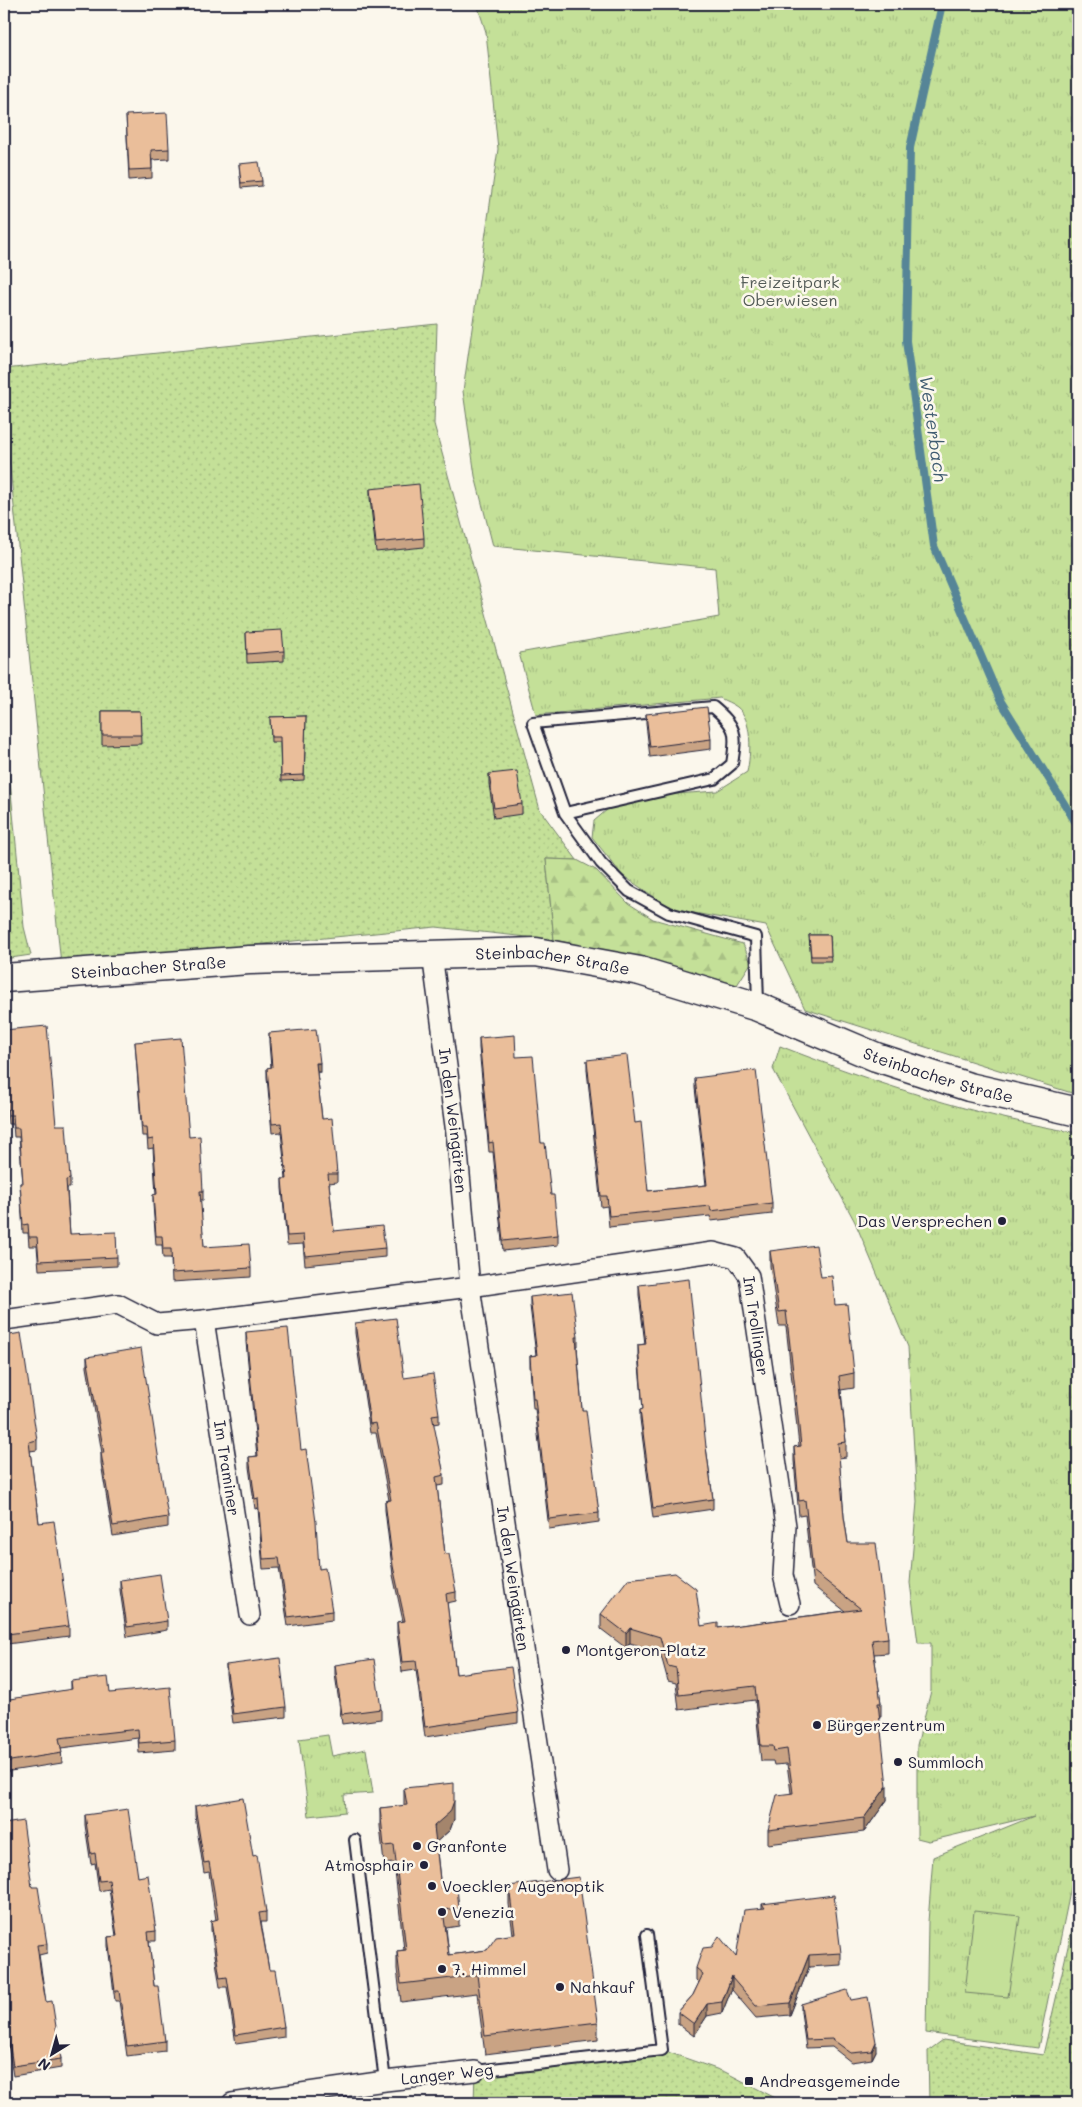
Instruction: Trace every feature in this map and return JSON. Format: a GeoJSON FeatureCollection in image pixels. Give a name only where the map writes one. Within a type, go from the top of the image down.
{"type":"FeatureCollection","features":[{"type":"Feature","properties":{"kind":"main road","name":"Steinbacher Straße"},"geometry":{"type":"LineString","coordinates":[[4,978],[249,960],[536,952],[640,971],[758,1007],[876,1056],[941,1078],[970,1087],[1078,1112]]}},
{"type":"Feature","properties":{"kind":"street","name":"In den Weingärten"},"geometry":{"type":"LineString","coordinates":[[432,954],[457,1140],[470,1287],[557,1870]]}},
{"type":"Feature","properties":{"kind":"street","name":"Im Trollinger"},"geometry":{"type":"LineString","coordinates":[[470,1287],[714,1252],[736,1258],[749,1276],[786,1526],[783,1575],[790,1604]]}},
{"type":"Feature","properties":{"kind":"street"},"geometry":{"type":"LineString","coordinates":[[4,1320],[118,1304],[157,1324],[204,1320],[470,1287]]}},
{"type":"Feature","properties":{"kind":"street","name":"Im Traminer"},"geometry":{"type":"LineString","coordinates":[[204,1320],[250,1615]]}},
{"type":"Feature","properties":{"kind":"street","name":"Langer Weg"},"geometry":{"type":"LineString","coordinates":[[232,2103],[254,2102],[385,2081],[476,2071]]}},
{"type":"Feature","properties":{"kind":"lane"},"geometry":{"type":"LineString","coordinates":[[565,813],[714,779],[732,764],[736,740],[729,720],[713,706],[532,723],[565,813],[601,863],[629,891],[669,913],[756,937],[758,1007]]}},
{"type":"Feature","properties":{"kind":"lane"},"geometry":{"type":"LineString","coordinates":[[355,1840],[385,2081]]}},
{"type":"Feature","properties":{"kind":"lane","name":"Langer Weg"},"geometry":{"type":"LineString","coordinates":[[476,2071],[662,2050],[647,1935]]}},
{"type":"Feature","properties":{"kind":"green space","name":"Freizeitpark Oberwiesen"},"geometry":{"type":"Polygon","coordinates":[[[477,4],[1078,4],[1078,1095],[805,1009],[766,926],[672,909],[622,875],[592,837],[594,821],[608,809],[662,795],[717,791],[747,772],[750,738],[746,720],[742,713],[735,706],[720,698],[536,715],[519,653],[719,617],[715,568],[493,546],[475,476],[463,391],[498,149],[486,32],[477,4]]]}},
{"type":"Feature","properties":{"kind":"green space"},"geometry":{"type":"Polygon","coordinates":[[[437,324],[434,424],[540,810],[577,860],[546,859],[554,940],[436,927],[61,964],[4,409],[4,369],[437,324]]]}},
{"type":"Feature","properties":{"kind":"green space"},"geometry":{"type":"Polygon","coordinates":[[[4,740],[6,740],[24,927],[31,955],[4,959],[4,740]]]}},
{"type":"Feature","properties":{"kind":"green space"},"geometry":{"type":"Polygon","coordinates":[[[546,859],[577,860],[596,870],[628,903],[653,919],[743,944],[751,963],[737,985],[649,960],[554,940],[546,859]]]}},
{"type":"Feature","properties":{"kind":"green space"},"geometry":{"type":"Polygon","coordinates":[[[780,1046],[890,1086],[964,1108],[1002,1118],[1078,1133],[1078,1853],[1038,2048],[926,2033],[928,1922],[933,1857],[1034,1816],[929,1841],[917,1838],[917,1745],[931,1691],[931,1643],[918,1643],[910,1583],[917,1502],[908,1347],[855,1222],[773,1069],[780,1046]]]}},
{"type":"Feature","properties":{"kind":"green space"},"geometry":{"type":"Polygon","coordinates":[[[328,1735],[332,1756],[366,1749],[373,1793],[344,1795],[345,1812],[309,1816],[299,1739],[328,1735]]]}},
{"type":"Feature","properties":{"kind":"green space"},"geometry":{"type":"Polygon","coordinates":[[[1078,1903],[1078,2103],[929,2103],[928,2051],[943,2040],[1043,2055],[1078,1903]]]}},
{"type":"Feature","properties":{"kind":"green space"},"geometry":{"type":"Polygon","coordinates":[[[974,1911],[1020,1916],[1008,1997],[965,1993],[974,1911]]]}},
{"type":"Feature","properties":{"kind":"green space"},"geometry":{"type":"Polygon","coordinates":[[[662,2050],[725,2072],[785,2103],[474,2103],[475,2071],[662,2050]]]}},
{"type":"Feature","properties":{"kind":"building"},"geometry":{"type":"Polygon","coordinates":[[[167,113],[169,149],[151,150],[152,169],[129,170],[126,115],[167,113]]]}},
{"type":"Feature","properties":{"kind":"building"},"geometry":{"type":"Polygon","coordinates":[[[259,162],[262,181],[241,183],[239,164],[259,162]]]}},
{"type":"Feature","properties":{"kind":"building"},"geometry":{"type":"Polygon","coordinates":[[[419,484],[424,538],[376,543],[370,489],[419,484]]]}},
{"type":"Feature","properties":{"kind":"building"},"geometry":{"type":"Polygon","coordinates":[[[282,630],[284,651],[247,654],[246,632],[282,630]]]}},
{"type":"Feature","properties":{"kind":"building"},"geometry":{"type":"Polygon","coordinates":[[[707,707],[711,739],[650,747],[646,714],[707,707]]]}},
{"type":"Feature","properties":{"kind":"building"},"geometry":{"type":"Polygon","coordinates":[[[102,711],[140,711],[141,735],[102,735],[102,711]]]}},
{"type":"Feature","properties":{"kind":"building"},"geometry":{"type":"Polygon","coordinates":[[[306,716],[304,775],[281,776],[280,737],[271,737],[270,717],[306,716]]]}},
{"type":"Feature","properties":{"kind":"building"},"geometry":{"type":"Polygon","coordinates":[[[517,771],[522,804],[494,808],[489,774],[517,771]]]}},
{"type":"Feature","properties":{"kind":"building"},"geometry":{"type":"Polygon","coordinates":[[[809,935],[830,935],[831,956],[811,956],[809,935]]]}},
{"type":"Feature","properties":{"kind":"building"},"geometry":{"type":"Polygon","coordinates":[[[47,1026],[56,1125],[66,1125],[70,1179],[66,1180],[70,1234],[116,1232],[117,1257],[39,1261],[37,1237],[29,1237],[28,1224],[23,1225],[20,1183],[23,1183],[19,1128],[14,1128],[13,1115],[8,1115],[4,1030],[47,1026]]]}},
{"type":"Feature","properties":{"kind":"building"},"geometry":{"type":"Polygon","coordinates":[[[316,1029],[320,1063],[316,1063],[322,1119],[332,1118],[337,1174],[328,1174],[334,1231],[382,1226],[385,1248],[305,1256],[303,1235],[287,1236],[282,1179],[287,1179],[281,1123],[272,1124],[267,1068],[272,1067],[269,1033],[316,1029]]]}},
{"type":"Feature","properties":{"kind":"building"},"geometry":{"type":"Polygon","coordinates":[[[515,1035],[516,1057],[533,1056],[541,1143],[545,1143],[551,1195],[554,1195],[558,1235],[503,1241],[493,1142],[489,1143],[479,1038],[515,1035]]]}},
{"type":"Feature","properties":{"kind":"building"},"geometry":{"type":"Polygon","coordinates":[[[181,1038],[189,1137],[200,1136],[203,1191],[200,1191],[204,1247],[249,1244],[251,1268],[172,1273],[171,1249],[163,1249],[162,1236],[156,1236],[153,1195],[157,1194],[153,1139],[148,1140],[147,1127],[142,1127],[135,1042],[181,1038]]]}},
{"type":"Feature","properties":{"kind":"building"},"geometry":{"type":"Polygon","coordinates":[[[627,1055],[635,1123],[641,1122],[648,1191],[707,1185],[695,1078],[756,1070],[772,1203],[711,1211],[710,1206],[609,1216],[607,1196],[601,1196],[587,1060],[627,1055]]]}},
{"type":"Feature","properties":{"kind":"building"},"geometry":{"type":"Polygon","coordinates":[[[816,1245],[821,1277],[832,1276],[835,1305],[847,1304],[854,1373],[839,1376],[846,1442],[838,1443],[844,1517],[848,1543],[876,1543],[888,1638],[872,1640],[881,1703],[878,1703],[887,1786],[864,1818],[768,1830],[777,1795],[793,1793],[787,1749],[774,1751],[773,1746],[761,1746],[755,1686],[679,1695],[676,1668],[668,1666],[660,1637],[630,1628],[626,1633],[601,1614],[628,1579],[675,1573],[696,1589],[701,1626],[718,1623],[718,1628],[861,1609],[813,1571],[805,1500],[799,1501],[794,1447],[801,1446],[786,1311],[779,1312],[770,1251],[816,1245]]]}},
{"type":"Feature","properties":{"kind":"building"},"geometry":{"type":"Polygon","coordinates":[[[689,1279],[713,1499],[653,1508],[640,1410],[643,1409],[638,1345],[646,1344],[639,1285],[689,1279]]]}},
{"type":"Feature","properties":{"kind":"building"},"geometry":{"type":"Polygon","coordinates":[[[572,1292],[578,1337],[576,1337],[582,1410],[586,1410],[599,1513],[549,1519],[535,1399],[533,1399],[530,1356],[537,1355],[530,1297],[572,1292]]]}},
{"type":"Feature","properties":{"kind":"building"},"geometry":{"type":"Polygon","coordinates":[[[396,1318],[404,1378],[433,1374],[439,1414],[432,1415],[444,1475],[436,1477],[445,1554],[449,1554],[456,1592],[446,1594],[456,1674],[511,1667],[518,1713],[425,1727],[416,1661],[402,1662],[397,1622],[405,1621],[393,1566],[385,1501],[391,1500],[376,1423],[370,1424],[355,1323],[396,1318]]]}},
{"type":"Feature","properties":{"kind":"building"},"geometry":{"type":"Polygon","coordinates":[[[288,1328],[301,1450],[306,1449],[316,1522],[319,1569],[325,1568],[332,1611],[288,1617],[279,1558],[263,1559],[258,1498],[255,1499],[249,1457],[258,1456],[246,1332],[288,1328]]]}},
{"type":"Feature","properties":{"kind":"building"},"geometry":{"type":"Polygon","coordinates":[[[21,1333],[37,1440],[29,1442],[39,1523],[54,1521],[69,1626],[7,1634],[4,1608],[4,1336],[21,1333]]]}},
{"type":"Feature","properties":{"kind":"building"},"geometry":{"type":"Polygon","coordinates":[[[141,1348],[168,1517],[113,1526],[101,1453],[104,1453],[87,1357],[141,1348]]]}},
{"type":"Feature","properties":{"kind":"building"},"geometry":{"type":"Polygon","coordinates":[[[160,1574],[167,1621],[127,1627],[120,1580],[160,1574]]]}},
{"type":"Feature","properties":{"kind":"building"},"geometry":{"type":"Polygon","coordinates":[[[280,1658],[286,1707],[233,1714],[226,1665],[280,1658]]]}},
{"type":"Feature","properties":{"kind":"building"},"geometry":{"type":"Polygon","coordinates":[[[374,1659],[381,1709],[342,1714],[335,1665],[374,1659]]]}},
{"type":"Feature","properties":{"kind":"building"},"geometry":{"type":"Polygon","coordinates":[[[108,1677],[110,1693],[170,1687],[175,1740],[139,1743],[138,1729],[59,1738],[62,1753],[4,1762],[4,1700],[72,1689],[71,1681],[108,1677]]]}},
{"type":"Feature","properties":{"kind":"building"},"geometry":{"type":"Polygon","coordinates":[[[454,1783],[454,1801],[450,1812],[434,1826],[441,1889],[457,1887],[459,1908],[443,1910],[449,1955],[487,1950],[496,1937],[515,1934],[509,1886],[579,1877],[598,2022],[485,2036],[477,1975],[401,1984],[397,1951],[406,1950],[394,1845],[384,1846],[380,1808],[407,1805],[404,1788],[454,1783]]]}},
{"type":"Feature","properties":{"kind":"building"},"geometry":{"type":"Polygon","coordinates":[[[243,1798],[253,1856],[257,1855],[266,1912],[259,1913],[269,1970],[275,1970],[284,2027],[236,2035],[227,1977],[220,1978],[211,1921],[218,1919],[214,1891],[209,1862],[204,1863],[195,1806],[243,1798]]]}},
{"type":"Feature","properties":{"kind":"building"},"geometry":{"type":"Polygon","coordinates":[[[128,1809],[138,1877],[148,1875],[156,1931],[148,1932],[154,1986],[158,1986],[165,2041],[127,2046],[119,1991],[115,1991],[108,1937],[117,1936],[109,1880],[99,1881],[95,1853],[91,1854],[85,1815],[128,1809]]]}},
{"type":"Feature","properties":{"kind":"building"},"geometry":{"type":"Polygon","coordinates":[[[23,1821],[32,1887],[38,1887],[47,1944],[37,1945],[41,1974],[46,2002],[52,2001],[61,2059],[13,2066],[4,2009],[4,1824],[23,1821]]]}},
{"type":"Feature","properties":{"kind":"building"},"geometry":{"type":"Polygon","coordinates":[[[834,1895],[841,1953],[809,1955],[790,2003],[756,2006],[732,1976],[722,2002],[707,2004],[694,2024],[678,2012],[693,1995],[703,1974],[696,1968],[703,1948],[712,1947],[719,1936],[736,1957],[744,1910],[765,1908],[762,1904],[834,1895]]]}},
{"type":"Feature","properties":{"kind":"building"},"geometry":{"type":"Polygon","coordinates":[[[847,1990],[851,2000],[868,1997],[876,2042],[872,2051],[851,2053],[832,2039],[806,2040],[801,2004],[847,1990]]]}},
{"type":"Feature","properties":{"kind":"building"},"geometry":{"type":"Polygon","coordinates":[[[394,2100],[426,2103],[394,2103],[394,2100]]]}},
{"type":"Feature","properties":{"kind":"waterway","name":"Westerbach"},"geometry":{"type":"LineString","coordinates":[[942,4],[910,148],[906,341],[934,546],[1000,700],[1078,826]]}},
{"type":"Feature","properties":{"kind":"place","name":"Das Versprechen"},"geometry":{"type":"Point","coordinates":[1002,1221]}},
{"type":"Feature","properties":{"kind":"place","name":"Montgeron-Platz"},"geometry":{"type":"Point","coordinates":[566,1650]}},
{"type":"Feature","properties":{"kind":"place","name":"Bürgerzentrum"},"geometry":{"type":"Point","coordinates":[817,1725]}},
{"type":"Feature","properties":{"kind":"place","name":"Summloch"},"geometry":{"type":"Point","coordinates":[898,1762]}},
{"type":"Feature","properties":{"kind":"place","name":"Granfonte"},"geometry":{"type":"Point","coordinates":[417,1846]}},
{"type":"Feature","properties":{"kind":"place","name":"Atmosphair"},"geometry":{"type":"Point","coordinates":[424,1865]}},
{"type":"Feature","properties":{"kind":"place","name":"Voeckler Augenoptik"},"geometry":{"type":"Point","coordinates":[432,1886]}},
{"type":"Feature","properties":{"kind":"place","name":"Venezia"},"geometry":{"type":"Point","coordinates":[442,1912]}},
{"type":"Feature","properties":{"kind":"place","name":"7. Himmel"},"geometry":{"type":"Point","coordinates":[442,1969]}},
{"type":"Feature","properties":{"kind":"place","name":"Nahkauf"},"geometry":{"type":"Point","coordinates":[560,1987]}},
{"type":"Feature","properties":{"kind":"place","name":"Andreasgemeinde"},"geometry":{"type":"Point","coordinates":[749,2081]}}]}
